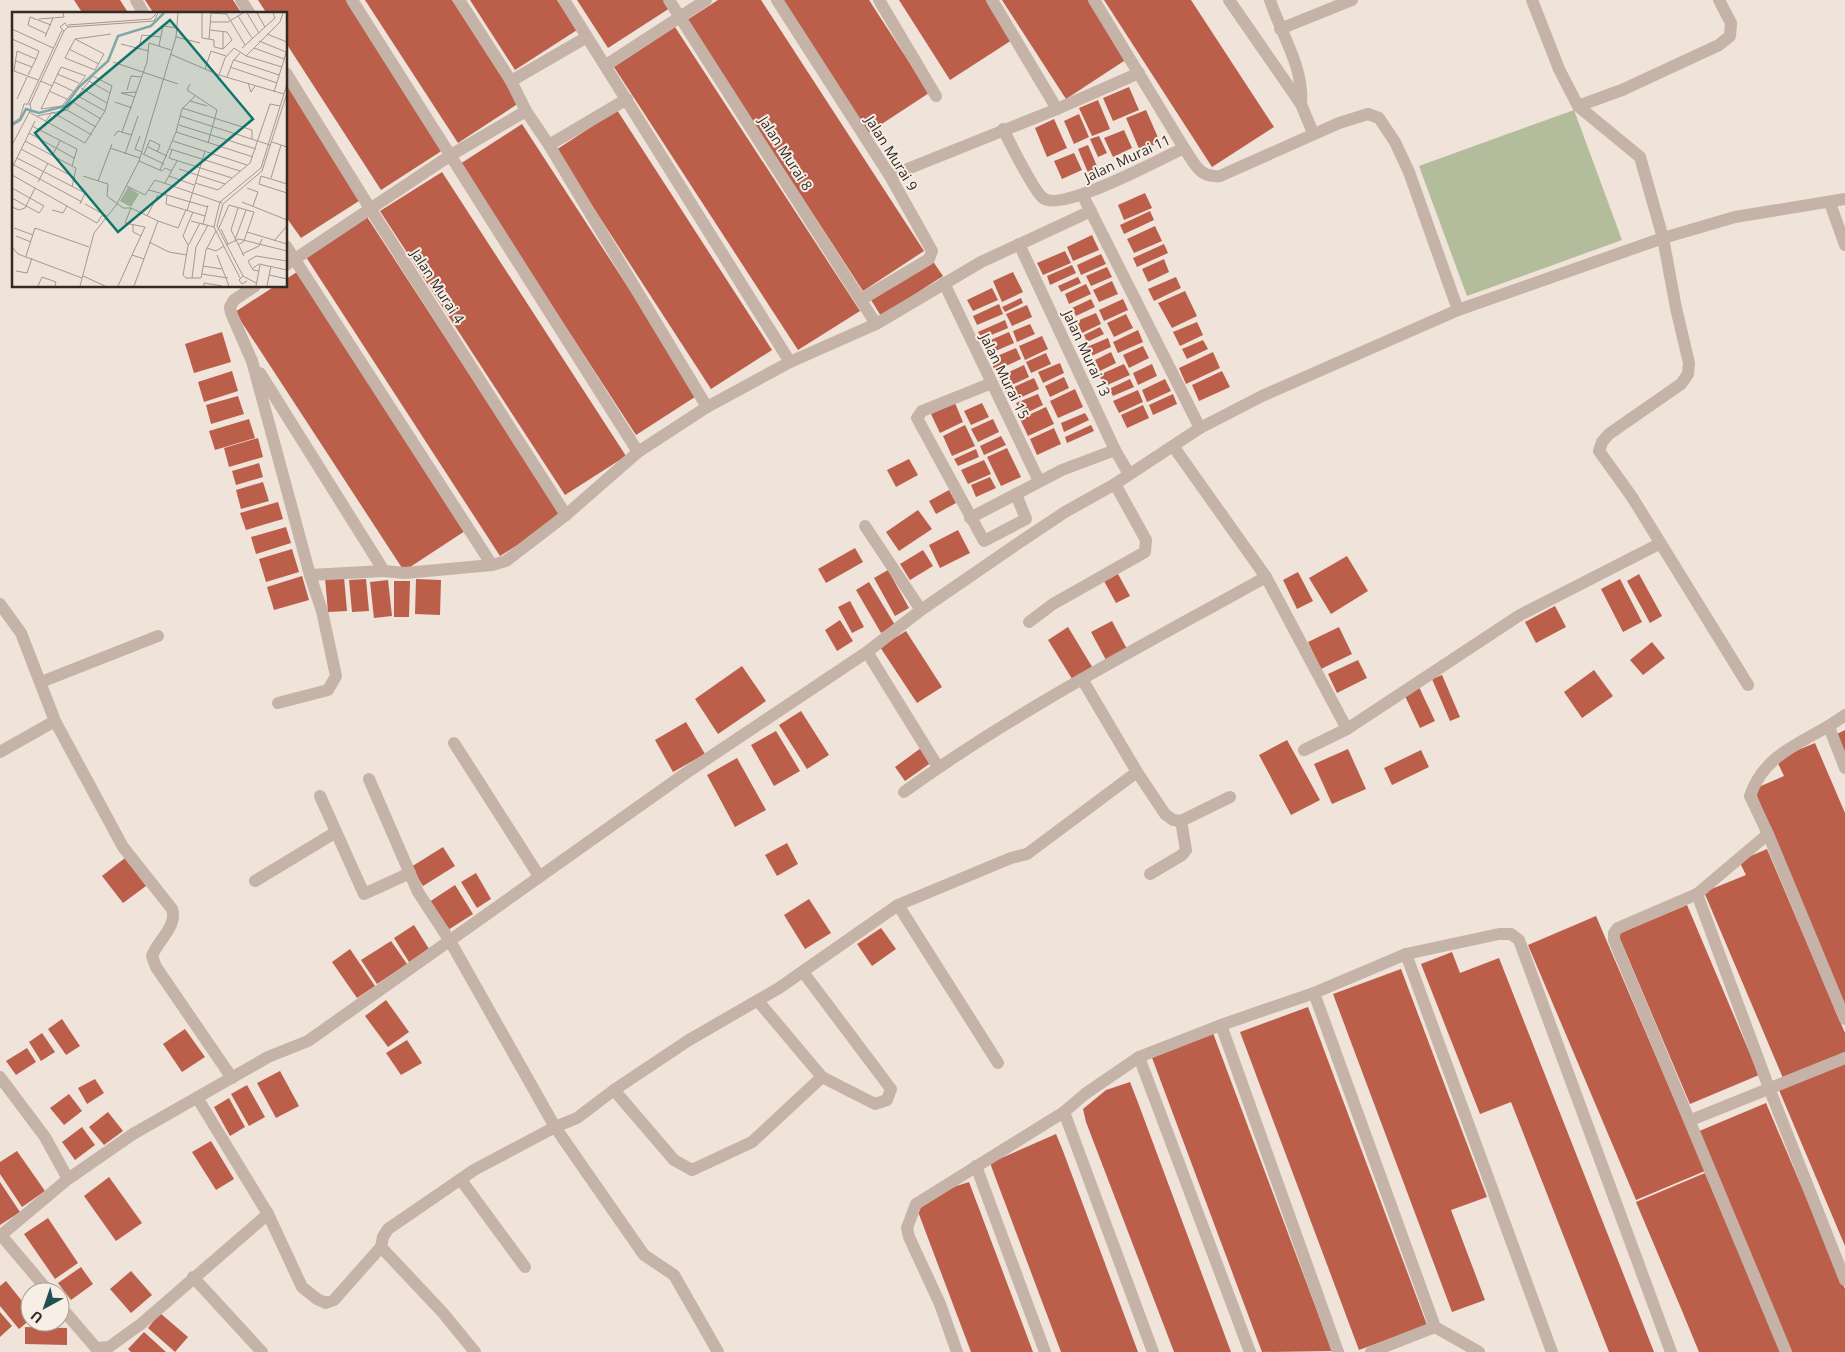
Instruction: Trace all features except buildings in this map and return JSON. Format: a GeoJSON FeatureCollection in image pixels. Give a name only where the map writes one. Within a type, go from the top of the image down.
{"type":"FeatureCollection","features":[{"type":"Feature","properties":{"kind":"street"},"geometry":{"type":"LineString","coordinates":[[136,0],[143,12]]}},
{"type":"Feature","properties":{"kind":"street"},"geometry":{"type":"LineString","coordinates":[[241,0],[249,12]]}},
{"type":"Feature","properties":{"kind":"street"},"geometry":{"type":"LineString","coordinates":[[352,0],[638,452]]}},
{"type":"Feature","properties":{"kind":"street"},"geometry":{"type":"LineString","coordinates":[[459,0],[511,81],[526,111],[549,145],[707,407]]}},
{"type":"Feature","properties":{"kind":"street"},"geometry":{"type":"LineString","coordinates":[[564,0],[790,362]]}},
{"type":"Feature","properties":{"kind":"street","name":"Jalan Murai 8"},"geometry":{"type":"LineString","coordinates":[[669,0],[862,299],[876,324]]}},
{"type":"Feature","properties":{"kind":"street"},"geometry":{"type":"LineString","coordinates":[[606,66],[706,0]]}},
{"type":"Feature","properties":{"kind":"street","name":"Jalan Murai 9"},"geometry":{"type":"LineString","coordinates":[[777,0],[890,176],[928,244],[931,255],[929,259],[862,299]]}},
{"type":"Feature","properties":{"kind":"street"},"geometry":{"type":"LineString","coordinates":[[879,0],[936,96]]}},
{"type":"Feature","properties":{"kind":"street"},"geometry":{"type":"LineString","coordinates":[[992,0],[1057,109]]}},
{"type":"Feature","properties":{"kind":"street"},"geometry":{"type":"LineString","coordinates":[[1094,0],[1198,170],[1209,177],[1220,176],[1313,133],[1368,114],[1379,118],[1387,126],[1409,172],[1458,310]]}},
{"type":"Feature","properties":{"kind":"street"},"geometry":{"type":"LineString","coordinates":[[1229,0],[1301,104],[1313,133]]}},
{"type":"Feature","properties":{"kind":"street"},"geometry":{"type":"LineString","coordinates":[[1270,0],[1298,72],[1302,91],[1301,104]]}},
{"type":"Feature","properties":{"kind":"street"},"geometry":{"type":"LineString","coordinates":[[1280,29],[1352,0]]}},
{"type":"Feature","properties":{"kind":"street"},"geometry":{"type":"LineString","coordinates":[[1532,0],[1559,69],[1578,106],[1640,157],[1663,238],[1689,364],[1688,374],[1680,384],[1609,434],[1602,442],[1600,451],[1632,496],[1659,544],[1748,685]]}},
{"type":"Feature","properties":{"kind":"street"},"geometry":{"type":"LineString","coordinates":[[1578,106],[1622,90],[1718,45],[1730,36],[1731,23],[1719,0]]}},
{"type":"Feature","properties":{"kind":"street"},"geometry":{"type":"LineString","coordinates":[[511,81],[587,37]]}},
{"type":"Feature","properties":{"kind":"street"},"geometry":{"type":"LineString","coordinates":[[890,176],[1003,129],[1057,109],[1139,73]]}},
{"type":"Feature","properties":{"kind":"street","name":"Jalan Murai 4"},"geometry":{"type":"LineString","coordinates":[[288,76],[566,515]]}},
{"type":"Feature","properties":{"kind":"street"},"geometry":{"type":"LineString","coordinates":[[549,145],[627,99]]}},
{"type":"Feature","properties":{"kind":"street"},"geometry":{"type":"LineString","coordinates":[[492,565],[290,262],[371,210],[451,155],[526,111]]}},
{"type":"Feature","properties":{"kind":"street","name":"Jalan Murai 11"},"geometry":{"type":"LineString","coordinates":[[1003,129],[1041,196],[1054,202],[1083,196],[1184,148]]}},
{"type":"Feature","properties":{"kind":"street"},"geometry":{"type":"LineString","coordinates":[[1083,196],[1200,428]]}},
{"type":"Feature","properties":{"kind":"street"},"geometry":{"type":"LineString","coordinates":[[40,1282],[1,1235],[68,1179],[134,1134],[268,1058],[308,1041],[686,773],[867,652],[921,610],[1064,512],[1115,484],[1200,428],[1262,396],[1458,310],[1663,238],[1735,217],[1830,203],[1845,199]]}},
{"type":"Feature","properties":{"kind":"street"},"geometry":{"type":"LineString","coordinates":[[1830,203],[1845,246]]}},
{"type":"Feature","properties":{"kind":"street"},"geometry":{"type":"LineString","coordinates":[[310,575],[384,571],[405,574],[492,565],[506,561],[566,515],[638,452],[707,407],[790,362],[876,324],[944,283],[1019,244],[1091,211]]}},
{"type":"Feature","properties":{"kind":"street","name":"Jalan Murai 13"},"geometry":{"type":"LineString","coordinates":[[1019,244],[1115,450],[1129,474]]}},
{"type":"Feature","properties":{"kind":"street","name":"Jalan Murai 15"},"geometry":{"type":"LineString","coordinates":[[944,283],[1039,481]]}},
{"type":"Feature","properties":{"kind":"street"},"geometry":{"type":"LineString","coordinates":[[252,288],[234,300],[230,307],[252,361],[310,575],[322,610],[336,676],[328,690],[278,703]]}},
{"type":"Feature","properties":{"kind":"street"},"geometry":{"type":"LineString","coordinates":[[252,361],[384,571]]}},
{"type":"Feature","properties":{"kind":"street"},"geometry":{"type":"LineString","coordinates":[[992,383],[922,411],[917,418],[970,518],[986,542],[1026,519],[1016,494]]}},
{"type":"Feature","properties":{"kind":"street"},"geometry":{"type":"LineString","coordinates":[[1173,446],[1266,577],[1347,729]]}},
{"type":"Feature","properties":{"kind":"street"},"geometry":{"type":"LineString","coordinates":[[970,518],[1062,470],[1115,450]]}},
{"type":"Feature","properties":{"kind":"street"},"geometry":{"type":"LineString","coordinates":[[1029,622],[1053,604],[1145,552],[1146,540],[1115,484]]}},
{"type":"Feature","properties":{"kind":"street"},"geometry":{"type":"LineString","coordinates":[[865,526],[921,610]]}},
{"type":"Feature","properties":{"kind":"street"},"geometry":{"type":"LineString","coordinates":[[1304,750],[1347,729],[1520,615],[1659,544]]}},
{"type":"Feature","properties":{"kind":"street"},"geometry":{"type":"LineString","coordinates":[[904,792],[938,767],[1082,679],[1266,577]]}},
{"type":"Feature","properties":{"kind":"street"},"geometry":{"type":"LineString","coordinates":[[0,604],[21,632],[55,721],[123,847],[172,909],[173,923],[152,956],[156,967],[232,1078]]}},
{"type":"Feature","properties":{"kind":"street"},"geometry":{"type":"LineString","coordinates":[[41,682],[158,636]]}},
{"type":"Feature","properties":{"kind":"street"},"geometry":{"type":"LineString","coordinates":[[867,652],[938,767]]}},
{"type":"Feature","properties":{"kind":"street"},"geometry":{"type":"LineString","coordinates":[[1082,679],[1137,772],[1165,814],[1173,820],[1181,821],[1230,797]]}},
{"type":"Feature","properties":{"kind":"street"},"geometry":{"type":"LineString","coordinates":[[1844,1015],[1768,834],[1750,796],[1755,783],[1765,768],[1787,749],[1829,727],[1845,715]]}},
{"type":"Feature","properties":{"kind":"street"},"geometry":{"type":"LineString","coordinates":[[0,752],[55,721]]}},
{"type":"Feature","properties":{"kind":"street"},"geometry":{"type":"LineString","coordinates":[[1829,727],[1845,768]]}},
{"type":"Feature","properties":{"kind":"street"},"geometry":{"type":"LineString","coordinates":[[454,743],[539,876]]}},
{"type":"Feature","properties":{"kind":"street"},"geometry":{"type":"LineString","coordinates":[[198,1099],[268,1214],[302,1287],[317,1299],[326,1303],[334,1300],[381,1247],[382,1236],[388,1229],[474,1170],[555,1127],[576,1118],[689,1040],[758,1001],[803,972],[898,905],[1011,858],[1026,854],[1137,772]]}},
{"type":"Feature","properties":{"kind":"street"},"geometry":{"type":"LineString","coordinates":[[370,779],[418,892],[450,941],[555,1127],[644,1255],[674,1275],[718,1352]]}},
{"type":"Feature","properties":{"kind":"street"},"geometry":{"type":"LineString","coordinates":[[320,796],[364,894],[410,873]]}},
{"type":"Feature","properties":{"kind":"street"},"geometry":{"type":"LineString","coordinates":[[1150,874],[1182,855],[1186,850],[1181,821]]}},
{"type":"Feature","properties":{"kind":"street"},"geometry":{"type":"LineString","coordinates":[[255,881],[336,832]]}},
{"type":"Feature","properties":{"kind":"street"},"geometry":{"type":"LineString","coordinates":[[1768,834],[1697,894],[1618,928],[1614,933],[1614,940],[1691,1120],[1786,1352]]}},
{"type":"Feature","properties":{"kind":"street"},"geometry":{"type":"LineString","coordinates":[[1697,894],[1769,1088],[1845,1280]]}},
{"type":"Feature","properties":{"kind":"street"},"geometry":{"type":"LineString","coordinates":[[898,905],[998,1063]]}},
{"type":"Feature","properties":{"kind":"street"},"geometry":{"type":"LineString","coordinates":[[956,1352],[940,1304],[907,1228],[916,1204],[1064,1112],[1085,1094],[1140,1057],[1221,1025],[1314,993],[1406,954],[1499,934],[1511,934],[1519,940],[1671,1352]]}},
{"type":"Feature","properties":{"kind":"street"},"geometry":{"type":"LineString","coordinates":[[1406,954],[1552,1352]]}},
{"type":"Feature","properties":{"kind":"street"},"geometry":{"type":"LineString","coordinates":[[758,1001],[822,1077],[875,1104],[887,1100],[891,1094],[891,1089],[887,1082],[803,972]]}},
{"type":"Feature","properties":{"kind":"street"},"geometry":{"type":"LineString","coordinates":[[1314,993],[1435,1327],[1479,1352]]}},
{"type":"Feature","properties":{"kind":"street"},"geometry":{"type":"LineString","coordinates":[[1221,1025],[1338,1352]]}},
{"type":"Feature","properties":{"kind":"street"},"geometry":{"type":"LineString","coordinates":[[1140,1057],[1250,1352]]}},
{"type":"Feature","properties":{"kind":"street"},"geometry":{"type":"LineString","coordinates":[[1691,1120],[1845,1058]]}},
{"type":"Feature","properties":{"kind":"street"},"geometry":{"type":"LineString","coordinates":[[0,1077],[44,1137],[68,1179]]}},
{"type":"Feature","properties":{"kind":"street"},"geometry":{"type":"LineString","coordinates":[[614,1090],[674,1160],[692,1170],[752,1142],[822,1077]]}},
{"type":"Feature","properties":{"kind":"street"},"geometry":{"type":"LineString","coordinates":[[1064,1112],[1152,1352]]}},
{"type":"Feature","properties":{"kind":"street"},"geometry":{"type":"LineString","coordinates":[[976,1166],[1046,1352]]}},
{"type":"Feature","properties":{"kind":"street"},"geometry":{"type":"LineString","coordinates":[[461,1180],[525,1267]]}},
{"type":"Feature","properties":{"kind":"street"},"geometry":{"type":"LineString","coordinates":[[70,1318],[96,1348],[109,1347],[141,1324],[193,1276],[268,1214]]}},
{"type":"Feature","properties":{"kind":"street"},"geometry":{"type":"LineString","coordinates":[[381,1247],[443,1313],[475,1352]]}},
{"type":"Feature","properties":{"kind":"street"},"geometry":{"type":"LineString","coordinates":[[193,1276],[262,1352]]}},
{"type":"Feature","properties":{"kind":"street"},"geometry":{"type":"LineString","coordinates":[[1371,1352],[1435,1327]]}},
{"type":"Feature","properties":{"kind":"green space"},"geometry":{"type":"Polygon","coordinates":[[[1574,110],[1622,240],[1467,296],[1419,166],[1574,110]]]}}]}
